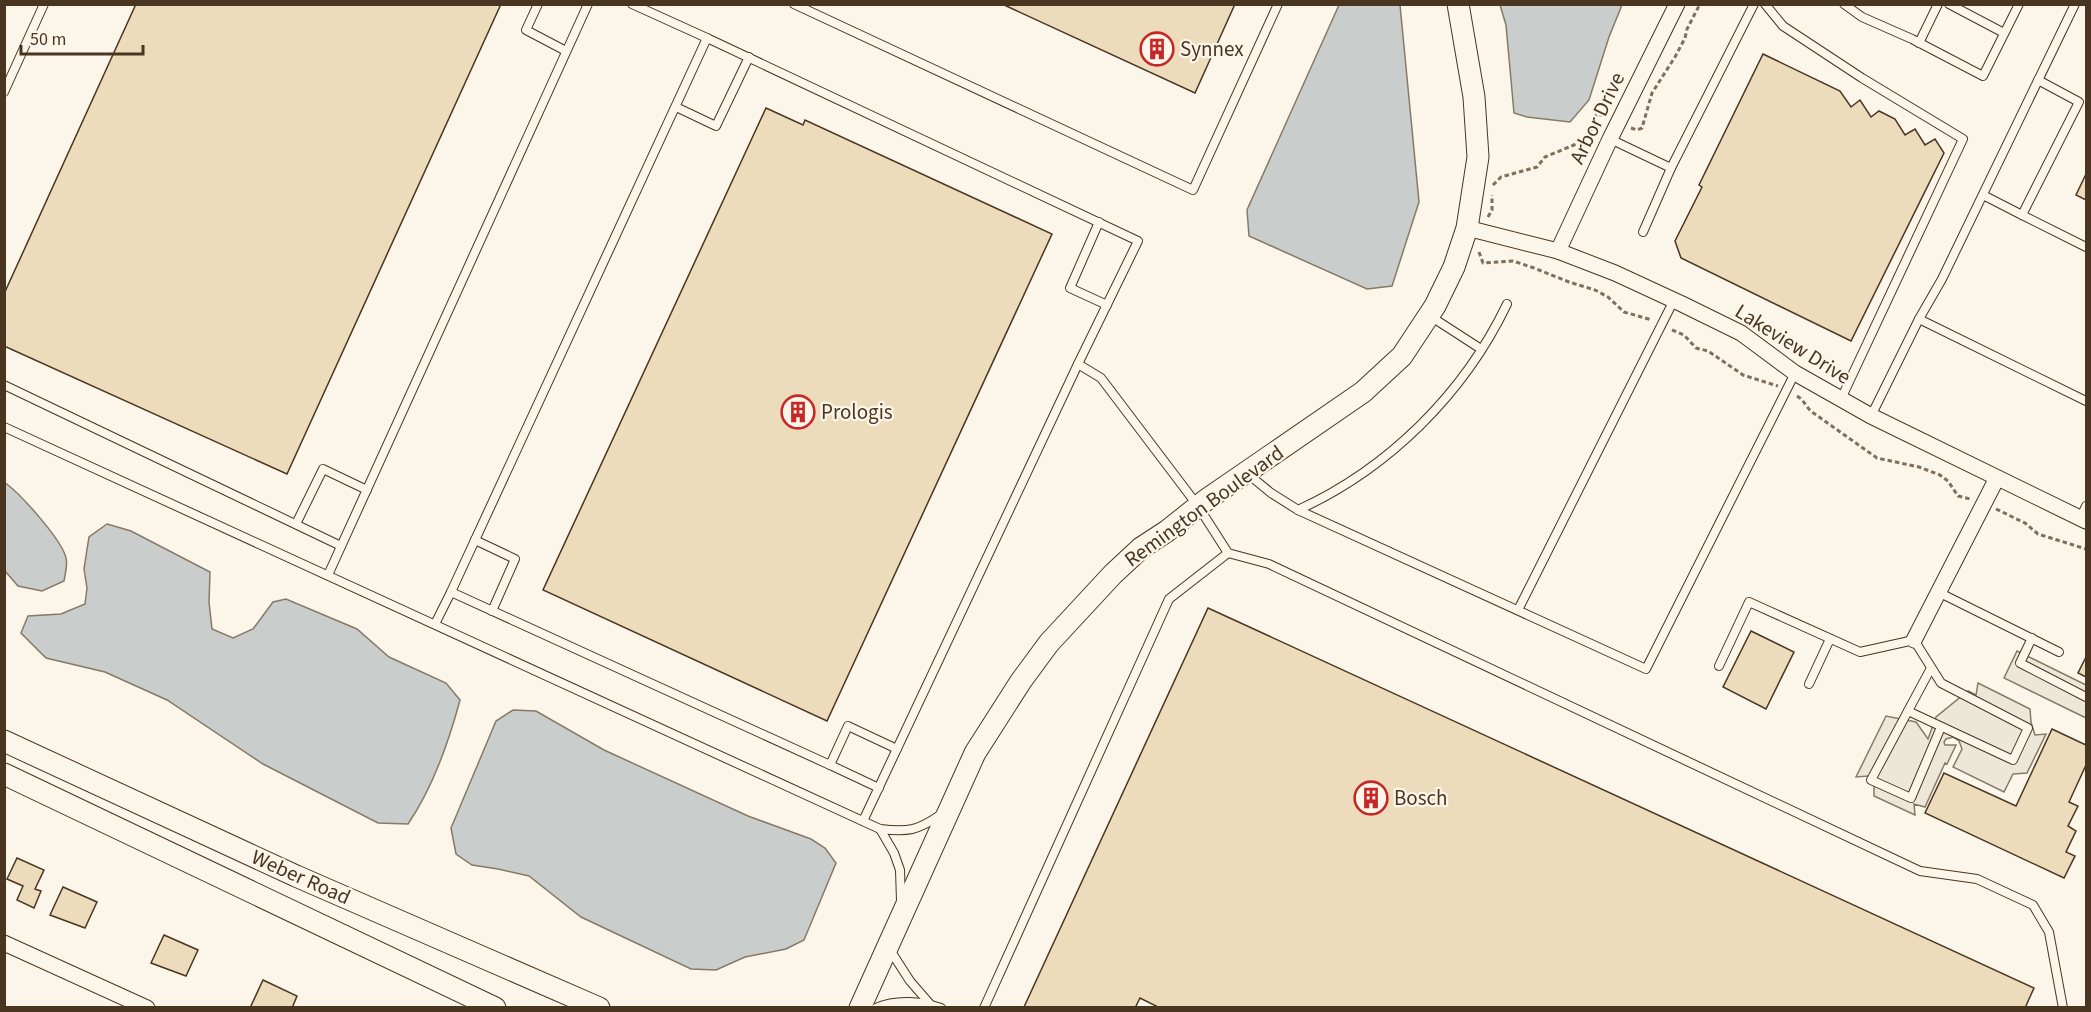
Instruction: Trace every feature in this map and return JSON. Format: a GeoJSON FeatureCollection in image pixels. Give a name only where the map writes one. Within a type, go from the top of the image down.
{"type":"FeatureCollection","features":[{"type":"Feature","properties":{"kind":"street","name":"Remington Boulevard"},"geometry":{"type":"LineString","coordinates":[[860,1008],[975,753],[1021,681],[1050,643],[1141,548],[1363,392],[1402,356],[1429,316],[1454,267],[1467,228],[1478,157],[1474,97],[1458,4]]}},
{"type":"Feature","properties":{"kind":"street","name":"Arbor Drive"},"geometry":{"type":"LineString","coordinates":[[1558,251],[1677,4]]}},
{"type":"Feature","properties":{"kind":"street","name":"Lakeview Drive"},"geometry":{"type":"LineString","coordinates":[[1467,228],[1558,251],[1674,300],[1741,333],[1795,373],[1871,416],[1996,478],[2084,515]]}},
{"type":"Feature","properties":{"kind":"street"},"geometry":{"type":"LineString","coordinates":[[1914,640],[1996,478]]}},
{"type":"Feature","properties":{"kind":"street","name":"Weber Road"},"geometry":{"type":"LineString","coordinates":[[4,741],[296,876],[599,1008]]}},
{"type":"Feature","properties":{"kind":"street","name":"Weber Road"},"geometry":{"type":"LineString","coordinates":[[4,774],[495,1008]]}},
{"type":"Feature","properties":{"kind":"street"},"geometry":{"type":"LineString","coordinates":[[4,944],[130,1004],[147,1008]]}},
{"type":"Feature","properties":{"kind":"lane"},"geometry":{"type":"LineString","coordinates":[[4,92],[44,4]]}},
{"type":"Feature","properties":{"kind":"lane"},"geometry":{"type":"LineString","coordinates":[[538,4],[526,30],[566,51]]}},
{"type":"Feature","properties":{"kind":"lane"},"geometry":{"type":"LineString","coordinates":[[328,575],[588,4]]}},
{"type":"Feature","properties":{"kind":"lane"},"geometry":{"type":"LineString","coordinates":[[632,4],[1138,241],[863,821]]}},
{"type":"Feature","properties":{"kind":"lane"},"geometry":{"type":"LineString","coordinates":[[794,4],[1193,190],[1278,4]]}},
{"type":"Feature","properties":{"kind":"lane"},"geometry":{"type":"LineString","coordinates":[[1643,232],[1671,168],[1754,4]]}},
{"type":"Feature","properties":{"kind":"lane"},"geometry":{"type":"LineString","coordinates":[[1765,4],[1783,27],[1964,139],[1841,399]]}},
{"type":"Feature","properties":{"kind":"lane"},"geometry":{"type":"LineString","coordinates":[[1844,4],[1862,17],[1983,76],[2019,4]]}},
{"type":"Feature","properties":{"kind":"lane"},"geometry":{"type":"LineString","coordinates":[[1919,43],[1938,4]]}},
{"type":"Feature","properties":{"kind":"lane"},"geometry":{"type":"LineString","coordinates":[[1949,4],[2004,33]]}},
{"type":"Feature","properties":{"kind":"lane"},"geometry":{"type":"LineString","coordinates":[[1871,416],[1919,319],[1942,279],[2075,4]]}},
{"type":"Feature","properties":{"kind":"lane"},"geometry":{"type":"LineString","coordinates":[[435,624],[707,38]]}},
{"type":"Feature","properties":{"kind":"lane"},"geometry":{"type":"LineString","coordinates":[[676,107],[716,126],[749,57]]}},
{"type":"Feature","properties":{"kind":"lane"},"geometry":{"type":"LineString","coordinates":[[2022,215],[2079,102],[2038,80]]}},
{"type":"Feature","properties":{"kind":"lane"},"geometry":{"type":"LineString","coordinates":[[1610,139],[1671,168]]}},
{"type":"Feature","properties":{"kind":"lane"},"geometry":{"type":"LineString","coordinates":[[1983,195],[2086,247]]}},
{"type":"Feature","properties":{"kind":"lane"},"geometry":{"type":"LineString","coordinates":[[1099,222],[1070,288],[1107,305]]}},
{"type":"Feature","properties":{"kind":"lane"},"geometry":{"type":"LineString","coordinates":[[1518,610],[1674,300]]}},
{"type":"Feature","properties":{"kind":"lane"},"geometry":{"type":"LineString","coordinates":[[1298,510],[1328,496],[1375,464],[1422,424],[1461,382],[1495,329],[1507,304]]}},
{"type":"Feature","properties":{"kind":"lane"},"geometry":{"type":"LineString","coordinates":[[1429,316],[1481,350]]}},
{"type":"Feature","properties":{"kind":"lane"},"geometry":{"type":"LineString","coordinates":[[1919,319],[2086,401]]}},
{"type":"Feature","properties":{"kind":"lane"},"geometry":{"type":"LineString","coordinates":[[1078,364],[1101,378],[1198,506],[1228,553],[1269,564],[1920,871],[1977,879],[2033,905],[2049,932],[2063,1008]]}},
{"type":"Feature","properties":{"kind":"lane"},"geometry":{"type":"LineString","coordinates":[[1246,473],[1271,493],[1298,510],[1646,669],[1795,373]]}},
{"type":"Feature","properties":{"kind":"lane"},"geometry":{"type":"LineString","coordinates":[[4,385],[341,546]]}},
{"type":"Feature","properties":{"kind":"lane"},"geometry":{"type":"LineString","coordinates":[[4,427],[880,829],[904,831],[922,827],[950,808]]}},
{"type":"Feature","properties":{"kind":"lane"},"geometry":{"type":"LineString","coordinates":[[296,524],[323,469],[367,490]]}},
{"type":"Feature","properties":{"kind":"lane"},"geometry":{"type":"LineString","coordinates":[[475,540],[515,559],[492,611]]}},
{"type":"Feature","properties":{"kind":"lane"},"geometry":{"type":"LineString","coordinates":[[984,1008],[1169,599],[1228,553]]}},
{"type":"Feature","properties":{"kind":"lane"},"geometry":{"type":"LineString","coordinates":[[451,592],[879,788]]}},
{"type":"Feature","properties":{"kind":"lane"},"geometry":{"type":"LineString","coordinates":[[1938,592],[2059,652]]}},
{"type":"Feature","properties":{"kind":"lane"},"geometry":{"type":"LineString","coordinates":[[1719,666],[1749,602],[1860,652],[1914,640],[1941,683],[2028,728],[2013,760],[1908,711]]}},
{"type":"Feature","properties":{"kind":"lane"},"geometry":{"type":"LineString","coordinates":[[2032,638],[2020,663],[2086,697]]}},
{"type":"Feature","properties":{"kind":"lane"},"geometry":{"type":"LineString","coordinates":[[1809,684],[1830,639]]}},
{"type":"Feature","properties":{"kind":"lane"},"geometry":{"type":"LineString","coordinates":[[1931,668],[1871,780],[1911,798],[1941,728]]}},
{"type":"Feature","properties":{"kind":"lane"},"geometry":{"type":"LineString","coordinates":[[830,765],[848,726],[897,749]]}},
{"type":"Feature","properties":{"kind":"lane"},"geometry":{"type":"LineString","coordinates":[[880,829],[894,853],[900,870],[902,914]]}},
{"type":"Feature","properties":{"kind":"lane"},"geometry":{"type":"LineString","coordinates":[[888,945],[910,981],[930,1004]]}},
{"type":"Feature","properties":{"kind":"lane"},"geometry":{"type":"LineString","coordinates":[[876,1008],[885,1004],[909,1002],[942,1008]]}},
{"type":"Feature","properties":{"kind":"path"},"geometry":{"type":"LineString","coordinates":[[1632,129],[1642,128],[1652,93],[1676,57],[1687,28],[1700,4]]}},
{"type":"Feature","properties":{"kind":"path"},"geometry":{"type":"LineString","coordinates":[[1488,217],[1492,210],[1492,189],[1495,182],[1502,177],[1536,167],[1545,157],[1574,145],[1588,134],[1593,127],[1596,115],[1605,114]]}},
{"type":"Feature","properties":{"kind":"shaded area"},"geometry":{"type":"Polygon","coordinates":[[[1339,5],[1400,5],[1419,202],[1392,286],[1367,289],[1249,236],[1247,210],[1339,5]]]}},
{"type":"Feature","properties":{"kind":"shaded area"},"geometry":{"type":"Polygon","coordinates":[[[1500,5],[1622,5],[1589,100],[1570,122],[1527,117],[1514,113],[1506,25],[1500,5]]]}},
{"type":"Feature","properties":{"kind":"shaded area"},"geometry":{"type":"Polygon","coordinates":[[[4,482],[30,506],[57,540],[67,561],[64,581],[42,591],[18,586],[5,571],[4,482]]]}},
{"type":"Feature","properties":{"kind":"shaded area"},"geometry":{"type":"Polygon","coordinates":[[[107,524],[131,531],[210,572],[209,602],[212,629],[233,638],[253,629],[273,602],[286,599],[357,629],[389,657],[446,683],[460,700],[439,764],[425,796],[408,824],[378,823],[263,764],[167,700],[105,672],[46,658],[21,633],[28,616],[61,614],[85,604],[87,588],[84,569],[89,537],[107,524]]]}},
{"type":"Feature","properties":{"kind":"shaded area"},"geometry":{"type":"Polygon","coordinates":[[[2017,651],[2086,685],[2086,718],[2004,678],[2017,651]]]}},
{"type":"Feature","properties":{"kind":"shaded area"},"geometry":{"type":"Polygon","coordinates":[[[1978,683],[2030,709],[2035,735],[2046,734],[2027,773],[2013,774],[2004,792],[1953,767],[1962,749],[1959,741],[1953,737],[1944,742],[1945,745],[1956,745],[1947,764],[1945,763],[1925,807],[1914,804],[1915,815],[1874,796],[1874,784],[1868,776],[1856,777],[1886,716],[1916,722],[1928,739],[1936,717],[1968,691],[1976,695],[1978,683]]]}},
{"type":"Feature","properties":{"kind":"shaded area"},"geometry":{"type":"Polygon","coordinates":[[[513,710],[536,711],[604,750],[748,816],[811,839],[825,848],[836,863],[804,940],[786,949],[745,957],[716,970],[691,969],[581,917],[529,876],[472,865],[456,854],[451,828],[496,721],[513,710]]]}},
{"type":"Feature","properties":{"kind":"building"},"geometry":{"type":"Polygon","coordinates":[[[136,4],[501,4],[287,474],[4,346],[4,294],[136,4]]]}},
{"type":"Feature","properties":{"kind":"building","name":"Synnex"},"geometry":{"type":"Polygon","coordinates":[[[1002,4],[1235,4],[1195,93],[1002,4]]]}},
{"type":"Feature","properties":{"kind":"building"},"geometry":{"type":"Polygon","coordinates":[[[1763,54],[1840,91],[1851,107],[1860,100],[1871,117],[1879,111],[1895,119],[1905,135],[1915,129],[1925,145],[1935,139],[1944,153],[1851,341],[1681,258],[1675,241],[1702,187],[1699,185],[1763,54]]]}},
{"type":"Feature","properties":{"kind":"building","name":"Prologis"},"geometry":{"type":"Polygon","coordinates":[[[766,108],[803,125],[805,120],[1052,234],[827,721],[543,590],[766,108]]]}},
{"type":"Feature","properties":{"kind":"building"},"geometry":{"type":"Polygon","coordinates":[[[2086,174],[2086,200],[2076,195],[2086,174]]]}},
{"type":"Feature","properties":{"kind":"building","name":"Bosch"},"geometry":{"type":"Polygon","coordinates":[[[1208,608],[2034,988],[2025,1008],[1160,1008],[1140,998],[1135,1008],[1024,1007],[1208,608]]]}},
{"type":"Feature","properties":{"kind":"building"},"geometry":{"type":"Polygon","coordinates":[[[1751,631],[1794,652],[1766,709],[1723,687],[1751,631]]]}},
{"type":"Feature","properties":{"kind":"building"},"geometry":{"type":"Polygon","coordinates":[[[2086,657],[2086,677],[2078,673],[2086,657]]]}},
{"type":"Feature","properties":{"kind":"building"},"geometry":{"type":"Polygon","coordinates":[[[2052,729],[2086,745],[2086,765],[2069,802],[2078,806],[2068,826],[2076,831],[2066,852],[2075,856],[2064,878],[1925,813],[1944,773],[2016,806],[2052,729]]]}},
{"type":"Feature","properties":{"kind":"building"},"geometry":{"type":"Polygon","coordinates":[[[17,858],[44,870],[35,889],[41,891],[34,908],[17,900],[23,886],[7,879],[17,858]]]}},
{"type":"Feature","properties":{"kind":"building"},"geometry":{"type":"Polygon","coordinates":[[[63,887],[97,902],[85,928],[50,915],[63,887]]]}},
{"type":"Feature","properties":{"kind":"building"},"geometry":{"type":"Polygon","coordinates":[[[164,935],[198,950],[186,976],[151,963],[164,935]]]}},
{"type":"Feature","properties":{"kind":"building"},"geometry":{"type":"Polygon","coordinates":[[[263,980],[297,996],[292,1008],[250,1008],[263,980]]]}},
{"type":"Feature","properties":{"kind":"place","name":"Synnex"},"geometry":{"type":"Point","coordinates":[1157,49]}},
{"type":"Feature","properties":{"kind":"place","name":"Prologis"},"geometry":{"type":"Point","coordinates":[798,412]}},
{"type":"Feature","properties":{"kind":"place","name":"Bosch"},"geometry":{"type":"Point","coordinates":[1371,798]}}]}
